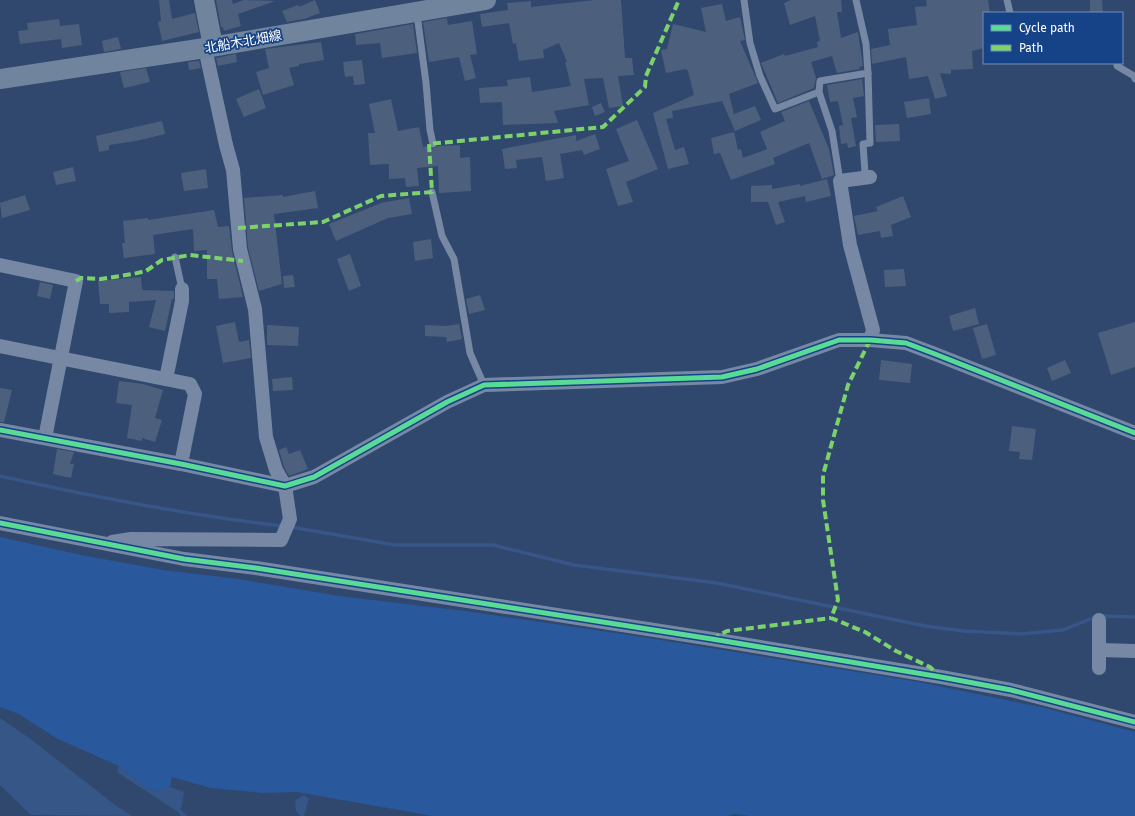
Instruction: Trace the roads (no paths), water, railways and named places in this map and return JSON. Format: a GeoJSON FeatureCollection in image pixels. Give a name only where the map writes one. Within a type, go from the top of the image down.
{"type":"FeatureCollection","features":[{"type":"Feature","properties":{"kind":"main road"},"geometry":{"type":"LineString","coordinates":[[204,0],[209,48]]}},
{"type":"Feature","properties":{"kind":"main road","name":"北船木北畑線"},"geometry":{"type":"LineString","coordinates":[[0,79],[209,48],[486,0]]}},
{"type":"Feature","properties":{"kind":"street"},"geometry":{"type":"LineString","coordinates":[[102,544],[131,539],[281,540],[290,520],[285,486],[276,470],[266,437],[255,309],[240,249],[234,170],[226,145],[209,48]]}},
{"type":"Feature","properties":{"kind":"street"},"geometry":{"type":"LineString","coordinates":[[868,175],[840,181],[850,245],[873,330],[870,340]]}},
{"type":"Feature","properties":{"kind":"street"},"geometry":{"type":"LineString","coordinates":[[0,265],[76,281],[45,438]]}},
{"type":"Feature","properties":{"kind":"street"},"geometry":{"type":"LineString","coordinates":[[166,379],[182,301],[182,289]]}},
{"type":"Feature","properties":{"kind":"street"},"geometry":{"type":"LineString","coordinates":[[0,430],[181,464],[285,486],[314,478],[447,402],[484,385],[722,377],[757,369],[839,340],[870,340],[906,343],[1135,434]]}},
{"type":"Feature","properties":{"kind":"street"},"geometry":{"type":"LineString","coordinates":[[0,346],[190,384],[195,394],[181,464]]}},
{"type":"Feature","properties":{"kind":"street"},"geometry":{"type":"LineString","coordinates":[[0,523],[184,559],[256,568],[712,639],[941,677],[1011,690],[1133,721]]}},
{"type":"Feature","properties":{"kind":"street"},"geometry":{"type":"LineString","coordinates":[[1099,620],[1100,668]]}},
{"type":"Feature","properties":{"kind":"street"},"geometry":{"type":"LineString","coordinates":[[1100,650],[1135,651]]}},
{"type":"Feature","properties":{"kind":"lane"},"geometry":{"type":"LineString","coordinates":[[744,0],[750,43],[760,76],[775,109],[819,92]]}},
{"type":"Feature","properties":{"kind":"lane"},"geometry":{"type":"LineString","coordinates":[[856,0],[866,44],[868,73],[870,143],[863,144],[868,175]]}},
{"type":"Feature","properties":{"kind":"lane"},"geometry":{"type":"LineString","coordinates":[[1007,0],[1010,12]]}},
{"type":"Feature","properties":{"kind":"lane"},"geometry":{"type":"LineString","coordinates":[[417,12],[430,130],[433,144]]}},
{"type":"Feature","properties":{"kind":"lane"},"geometry":{"type":"LineString","coordinates":[[1117,64],[1117,66],[1134,76],[1135,79]]}},
{"type":"Feature","properties":{"kind":"lane"},"geometry":{"type":"LineString","coordinates":[[840,181],[832,131],[819,92],[820,81],[868,73]]}},
{"type":"Feature","properties":{"kind":"lane"},"geometry":{"type":"LineString","coordinates":[[432,192],[442,236],[454,259],[470,353],[484,385]]}},
{"type":"Feature","properties":{"kind":"lane"},"geometry":{"type":"LineString","coordinates":[[175,258],[182,289]]}},
{"type":"Feature","properties":{"kind":"waterway"},"geometry":{"type":"LineString","coordinates":[[0,476],[141,505],[246,522],[282,526]]}},
{"type":"Feature","properties":{"kind":"waterway"},"geometry":{"type":"LineString","coordinates":[[291,527],[395,545],[493,545],[574,565],[717,583],[925,626],[964,631],[1021,634],[1063,630],[1095,617]]}},
{"type":"Feature","properties":{"kind":"waterway"},"geometry":{"type":"LineString","coordinates":[[1102,616],[1135,617]]}}]}
